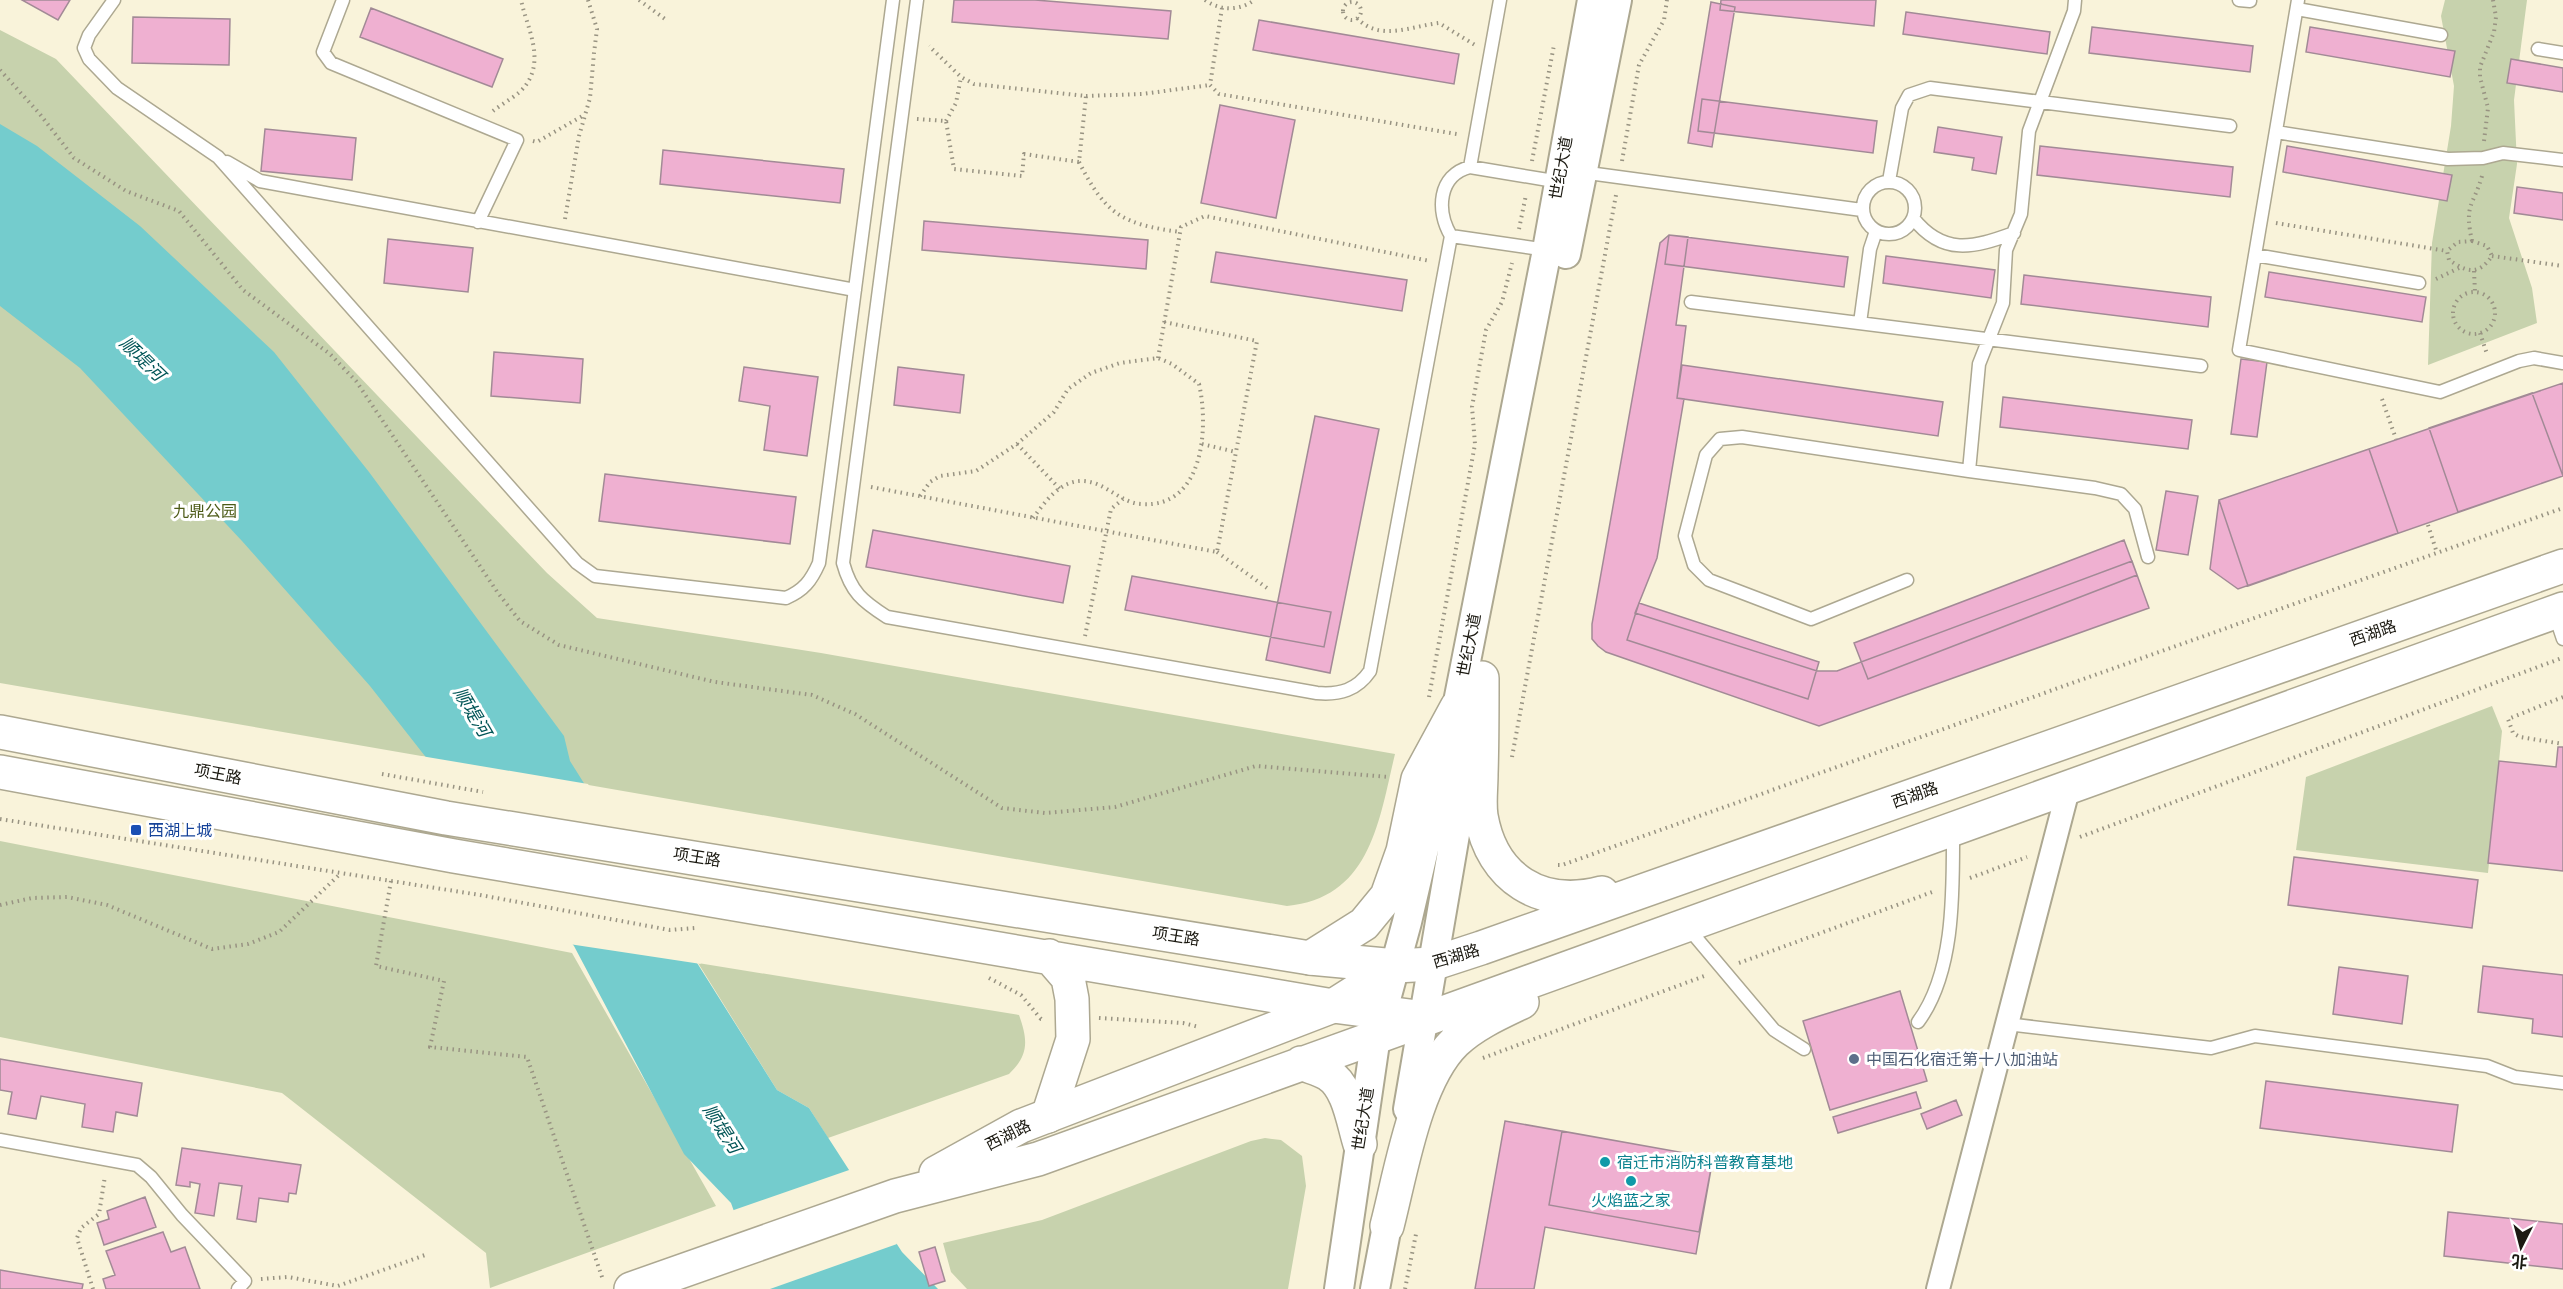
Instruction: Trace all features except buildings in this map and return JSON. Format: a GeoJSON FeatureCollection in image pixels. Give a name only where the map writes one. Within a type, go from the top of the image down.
{"type":"FeatureCollection","features":[{"type":"Feature","properties":{"kind":"main road","name":"西湖路"},"geometry":{"type":"LineString","coordinates":[[895,1196],[1021,1126],[1333,1006],[1396,966],[1432,964],[2563,566]]}},
{"type":"Feature","properties":{"kind":"main road","name":"西湖路"},"geometry":{"type":"LineString","coordinates":[[895,1196],[1038,1159],[1301,1063],[1380,1024],[1425,1018],[2069,786],[2560,620]]}},
{"type":"Feature","properties":{"kind":"main road"},"geometry":{"type":"LineString","coordinates":[[1482,678],[1481,815],[1491,846],[1511,877],[1530,889],[1558,897],[1595,895],[1743,856]]}},
{"type":"Feature","properties":{"kind":"main road"},"geometry":{"type":"LineString","coordinates":[[1310,958],[1364,924],[1387,896],[1403,851],[1418,779],[1443,702]]}},
{"type":"Feature","properties":{"kind":"main road","name":"项王路"},"geometry":{"type":"LineString","coordinates":[[0,732],[446,818],[1310,958],[1396,966]]}},
{"type":"Feature","properties":{"kind":"main road"},"geometry":{"type":"LineString","coordinates":[[0,772],[454,856],[1333,1006],[1380,1024]]}},
{"type":"Feature","properties":{"kind":"main road"},"geometry":{"type":"LineString","coordinates":[[1402,1228],[1422,1094],[1438,1062],[1456,1041],[1484,1021],[1533,996],[1741,904]]}},
{"type":"Feature","properties":{"kind":"main road"},"geometry":{"type":"LineString","coordinates":[[1048,1116],[1073,1039],[1072,999],[1068,978],[1049,956]]}},
{"type":"Feature","properties":{"kind":"main road"},"geometry":{"type":"LineString","coordinates":[[1301,1063],[1326,1073],[1337,1082],[1345,1096],[1360,1144]]}},
{"type":"Feature","properties":{"kind":"main road"},"geometry":{"type":"LineString","coordinates":[[631,1289],[895,1196]]}},
{"type":"Feature","properties":{"kind":"street","name":"世纪大道"},"geometry":{"type":"LineString","coordinates":[[1573,180],[1592,0]]}},
{"type":"Feature","properties":{"kind":"street","name":"世纪大道"},"geometry":{"type":"LineString","coordinates":[[1340,1289],[1360,1144],[1380,1024],[1396,966],[1443,702],[1617,0]]}},
{"type":"Feature","properties":{"kind":"street","name":"世纪大道"},"geometry":{"type":"LineString","coordinates":[[1375,1289],[1402,1228],[1432,964],[1556,252]]}},
{"type":"Feature","properties":{"kind":"street"},"geometry":{"type":"LineString","coordinates":[[1938,1289],[2069,786]]}},
{"type":"Feature","properties":{"kind":"lane"},"geometry":{"type":"LineString","coordinates":[[114,0],[89,35],[84,48],[89,59],[117,88],[218,157],[260,181],[855,290]]}},
{"type":"Feature","properties":{"kind":"lane"},"geometry":{"type":"LineString","coordinates":[[343,0],[323,52],[331,63],[517,140],[478,222]]}},
{"type":"Feature","properties":{"kind":"lane"},"geometry":{"type":"LineString","coordinates":[[218,157],[577,563],[595,576],[786,598],[802,591],[812,580],[819,563],[893,0]]}},
{"type":"Feature","properties":{"kind":"lane"},"geometry":{"type":"LineString","coordinates":[[917,0],[843,563],[847,580],[856,595],[887,617],[1317,693],[1345,692],[1362,682],[1370,671],[1451,236],[1444,224],[1441,207],[1449,178],[1459,170],[1470,167],[1529,177],[1573,180],[1619,178],[1862,210]]}},
{"type":"Feature","properties":{"kind":"lane"},"geometry":{"type":"LineString","coordinates":[[1470,167],[1500,0]]}},
{"type":"Feature","properties":{"kind":"lane"},"geometry":{"type":"LineString","coordinates":[[1970,471],[1979,364],[2003,303],[2006,250],[2021,214],[2029,131],[2074,11],[2075,0]]}},
{"type":"Feature","properties":{"kind":"lane"},"geometry":{"type":"LineString","coordinates":[[2441,35],[2298,5],[2239,350],[2440,392],[2519,361],[2534,358],[2563,363]]}},
{"type":"Feature","properties":{"kind":"lane"},"geometry":{"type":"LineString","coordinates":[[2538,49],[2563,53]]}},
{"type":"Feature","properties":{"kind":"lane"},"geometry":{"type":"LineString","coordinates":[[1889,182],[1902,108],[1909,95],[1930,88],[2230,126]]}},
{"type":"Feature","properties":{"kind":"lane"},"geometry":{"type":"LineString","coordinates":[[2276,132],[2448,159],[2483,158],[2503,153],[2563,160]]}},
{"type":"Feature","properties":{"kind":"lane"},"geometry":{"type":"LineString","coordinates":[[1889,182],[1905,187],[1911,193],[1914,201],[1913,218],[1901,231],[1893,234],[1876,231],[1869,226],[1862,210],[1867,193],[1880,183],[1889,182]]}},
{"type":"Feature","properties":{"kind":"lane"},"geometry":{"type":"LineString","coordinates":[[1913,218],[1933,238],[1948,244],[1981,245],[2013,233]]}},
{"type":"Feature","properties":{"kind":"lane"},"geometry":{"type":"LineString","coordinates":[[1860,323],[1870,249],[1876,231]]}},
{"type":"Feature","properties":{"kind":"lane"},"geometry":{"type":"LineString","coordinates":[[1451,236],[1556,252]]}},
{"type":"Feature","properties":{"kind":"lane"},"geometry":{"type":"LineString","coordinates":[[2255,255],[2419,283]]}},
{"type":"Feature","properties":{"kind":"lane"},"geometry":{"type":"LineString","coordinates":[[1691,302],[2201,366]]}},
{"type":"Feature","properties":{"kind":"lane"},"geometry":{"type":"LineString","coordinates":[[1906,580],[1811,619],[1709,580],[1694,565],[1685,536],[1706,455],[1720,439],[1742,437],[2095,488],[2121,494],[2135,509],[2148,557]]}},
{"type":"Feature","properties":{"kind":"lane"},"geometry":{"type":"LineString","coordinates":[[1918,1022],[1930,1004],[1940,977],[1947,945],[1953,884],[1953,828]]}},
{"type":"Feature","properties":{"kind":"lane"},"geometry":{"type":"LineString","coordinates":[[1688,928],[1774,1030],[1804,1049]]}},
{"type":"Feature","properties":{"kind":"lane"},"geometry":{"type":"LineString","coordinates":[[2007,1024],[2211,1048],[2254,1036],[2487,1066],[2515,1077],[2563,1083]]}},
{"type":"Feature","properties":{"kind":"lane"},"geometry":{"type":"LineString","coordinates":[[0,1140],[137,1165],[151,1177],[241,1285]]}},
{"type":"Feature","properties":{"kind":"path"},"geometry":{"type":"LineString","coordinates":[[477,123],[526,86],[535,64],[533,42],[521,0]]}},
{"type":"Feature","properties":{"kind":"path"},"geometry":{"type":"LineString","coordinates":[[562,237],[579,136],[590,98],[597,30],[588,0]]}},
{"type":"Feature","properties":{"kind":"path"},"geometry":{"type":"LineString","coordinates":[[639,0],[665,19]]}},
{"type":"Feature","properties":{"kind":"path"},"geometry":{"type":"LineString","coordinates":[[1206,0],[1222,8],[1235,8],[1254,0]]}},
{"type":"Feature","properties":{"kind":"path"},"geometry":{"type":"LineString","coordinates":[[1511,762],[1639,65],[1664,20],[1667,0]]}},
{"type":"Feature","properties":{"kind":"path"},"geometry":{"type":"LineString","coordinates":[[2472,241],[2468,208],[2481,179],[2488,108],[2480,76],[2494,32],[2496,17],[2493,0]]}},
{"type":"Feature","properties":{"kind":"path"},"geometry":{"type":"LineString","coordinates":[[1351,1],[1360,8],[1357,18],[1351,20],[1344,16],[1344,6],[1351,1]]}},
{"type":"Feature","properties":{"kind":"path"},"geometry":{"type":"LineString","coordinates":[[1210,85],[1222,8]]}},
{"type":"Feature","properties":{"kind":"path"},"geometry":{"type":"LineString","coordinates":[[1357,18],[1363,25],[1394,32],[1439,23],[1490,56]]}},
{"type":"Feature","properties":{"kind":"path"},"geometry":{"type":"LineString","coordinates":[[914,24],[928,44],[961,77],[974,84],[1086,96],[1142,94],[1210,85]]}},
{"type":"Feature","properties":{"kind":"path"},"geometry":{"type":"LineString","coordinates":[[1443,702],[1475,444],[1472,407],[1486,330],[1502,302],[1516,246],[1554,44]]}},
{"type":"Feature","properties":{"kind":"path"},"geometry":{"type":"LineString","coordinates":[[0,70],[39,113],[74,158],[126,191],[179,211],[243,290],[330,354],[356,381],[498,593],[520,621],[559,645],[715,682],[812,695],[855,714],[1002,808],[1045,813],[1115,807],[1256,766],[1418,779]]}},
{"type":"Feature","properties":{"kind":"path"},"geometry":{"type":"LineString","coordinates":[[961,77],[956,103],[946,121],[954,169],[1022,176],[1024,154],[1079,162]]}},
{"type":"Feature","properties":{"kind":"path"},"geometry":{"type":"LineString","coordinates":[[1210,85],[1219,94],[1476,137]]}},
{"type":"Feature","properties":{"kind":"path"},"geometry":{"type":"LineString","coordinates":[[1086,96],[1079,162],[1105,204],[1129,222],[1180,232]]}},
{"type":"Feature","properties":{"kind":"path"},"geometry":{"type":"LineString","coordinates":[[517,140],[537,142],[585,115]]}},
{"type":"Feature","properties":{"kind":"path"},"geometry":{"type":"LineString","coordinates":[[902,117],[946,121]]}},
{"type":"Feature","properties":{"kind":"path"},"geometry":{"type":"LineString","coordinates":[[1158,358],[1181,227],[1205,216],[1446,264]]}},
{"type":"Feature","properties":{"kind":"path"},"geometry":{"type":"LineString","coordinates":[[2261,220],[2447,250],[2458,242],[2472,241],[2487,246],[2492,256]]}},
{"type":"Feature","properties":{"kind":"path"},"geometry":{"type":"LineString","coordinates":[[2447,250],[2450,260],[2464,271],[2474,271],[2486,265],[2492,256]]}},
{"type":"Feature","properties":{"kind":"path"},"geometry":{"type":"LineString","coordinates":[[2492,256],[2563,266]]}},
{"type":"Feature","properties":{"kind":"path"},"geometry":{"type":"LineString","coordinates":[[2419,283],[2438,279],[2460,268]]}},
{"type":"Feature","properties":{"kind":"path"},"geometry":{"type":"LineString","coordinates":[[2474,271],[2475,292]]}},
{"type":"Feature","properties":{"kind":"path"},"geometry":{"type":"LineString","coordinates":[[2468,292],[2475,292],[2488,298],[2495,310],[2492,324],[2487,330],[2474,334],[2461,330],[2456,325],[2452,312],[2457,300],[2468,292]]}},
{"type":"Feature","properties":{"kind":"path"},"geometry":{"type":"LineString","coordinates":[[1164,322],[1257,341],[1217,552]]}},
{"type":"Feature","properties":{"kind":"path"},"geometry":{"type":"LineString","coordinates":[[920,496],[930,482],[940,476],[976,471],[1017,444],[1054,412],[1068,389],[1091,372],[1120,363],[1158,358],[1172,364],[1199,384],[1205,418],[1202,444],[1191,478],[1186,486],[1172,498],[1140,504],[1123,499],[1112,490],[1082,481],[1068,483],[1047,499],[1033,518]]}},
{"type":"Feature","properties":{"kind":"path"},"geometry":{"type":"LineString","coordinates":[[2375,378],[2397,439]]}},
{"type":"Feature","properties":{"kind":"path"},"geometry":{"type":"LineString","coordinates":[[1017,444],[1060,489]]}},
{"type":"Feature","properties":{"kind":"path"},"geometry":{"type":"LineString","coordinates":[[1202,444],[1236,452]]}},
{"type":"Feature","properties":{"kind":"path"},"geometry":{"type":"LineString","coordinates":[[853,483],[1217,552],[1267,588]]}},
{"type":"Feature","properties":{"kind":"path"},"geometry":{"type":"LineString","coordinates":[[1082,651],[1111,509],[1123,499]]}},
{"type":"Feature","properties":{"kind":"path"},"geometry":{"type":"LineString","coordinates":[[1552,864],[1562,865],[2563,507]]}},
{"type":"Feature","properties":{"kind":"path"},"geometry":{"type":"LineString","coordinates":[[2427,525],[2437,553]]}},
{"type":"Feature","properties":{"kind":"path"},"geometry":{"type":"LineString","coordinates":[[1476,1060],[2563,658]]}},
{"type":"Feature","properties":{"kind":"path"},"geometry":{"type":"LineString","coordinates":[[2563,697],[2508,719],[2513,733],[2520,737],[2563,744]]}},
{"type":"Feature","properties":{"kind":"path"},"geometry":{"type":"LineString","coordinates":[[0,819],[480,895],[670,930]]}},
{"type":"Feature","properties":{"kind":"path"},"geometry":{"type":"LineString","coordinates":[[0,905],[32,898],[67,897],[107,905],[212,949],[248,944],[279,932],[340,874]]}},
{"type":"Feature","properties":{"kind":"path"},"geometry":{"type":"LineString","coordinates":[[391,881],[376,966],[444,981],[430,1047],[527,1058],[606,1289]]}},
{"type":"Feature","properties":{"kind":"path"},"geometry":{"type":"LineString","coordinates":[[93,1289],[77,1238],[81,1228],[99,1214],[107,1160]]}},
{"type":"Feature","properties":{"kind":"path"},"geometry":{"type":"LineString","coordinates":[[1402,1228],[1405,1289]]}},
{"type":"Feature","properties":{"kind":"path"},"geometry":{"type":"LineString","coordinates":[[241,1285],[288,1277],[338,1286],[425,1255]]}},
{"type":"Feature","properties":{"kind":"green space"},"geometry":{"type":"Polygon","coordinates":[[[2445,0],[2527,0],[2514,100],[2517,164],[2509,218],[2532,288],[2537,323],[2428,365],[2432,243],[2451,126],[2454,86],[2441,16],[2445,0]]]}},
{"type":"Feature","properties":{"kind":"green space","name":"九鼎公园"},"geometry":{"type":"Polygon","coordinates":[[[0,30],[56,59],[547,573],[597,618],[821,653],[1395,754],[1376,829],[1354,872],[1337,888],[1315,900],[1287,906],[0,683],[0,30]]]}},
{"type":"Feature","properties":{"kind":"green space"},"geometry":{"type":"Polygon","coordinates":[[[2492,706],[2502,731],[2488,873],[2296,850],[2306,777],[2492,706]]]}},
{"type":"Feature","properties":{"kind":"green space"},"geometry":{"type":"Polygon","coordinates":[[[0,841],[572,953],[716,1206],[490,1288],[486,1253],[282,1093],[0,1037],[0,841]]]}},
{"type":"Feature","properties":{"kind":"green space"},"geometry":{"type":"Polygon","coordinates":[[[698,963],[1019,1015],[1025,1047],[1016,1067],[1009,1074],[828,1138],[809,1108],[777,1090],[698,963]]]}},
{"type":"Feature","properties":{"kind":"green space"},"geometry":{"type":"Polygon","coordinates":[[[1265,1138],[1281,1140],[1302,1156],[1306,1186],[1288,1289],[967,1289],[951,1272],[943,1243],[1042,1220],[1251,1141],[1265,1138]]]}},
{"type":"Feature","properties":{"kind":"water","name":"顺堤河"},"geometry":{"type":"Polygon","coordinates":[[[0,124],[37,146],[140,226],[274,352],[369,472],[564,736],[570,761],[777,1090],[809,1108],[902,1252],[938,1289],[762,1289],[731,1203],[684,1154],[574,946],[370,686],[242,541],[80,368],[0,306],[0,124]]]}},
{"type":"Feature","properties":{"kind":"pier"},"geometry":{"type":"Polygon","coordinates":[[[421,756],[588,784],[701,964],[569,944],[421,756]]]}},
{"type":"Feature","properties":{"kind":"pier"},"geometry":{"type":"Polygon","coordinates":[[[852,1169],[892,1230],[897,1244],[770,1289],[759,1289],[731,1211],[852,1169]]]}},
{"type":"Feature","properties":{"kind":"place","name":"西湖上城"},"geometry":{"type":"Point","coordinates":[136,830]}},
{"type":"Feature","properties":{"kind":"place","name":"中国石化宿迁第十八加油站"},"geometry":{"type":"Point","coordinates":[1854,1059]}},
{"type":"Feature","properties":{"kind":"place","name":"宿迁市消防科普教育基地"},"geometry":{"type":"Point","coordinates":[1605,1162]}},
{"type":"Feature","properties":{"kind":"place","name":"火焰蓝之家"},"geometry":{"type":"Point","coordinates":[1631,1181]}}]}
